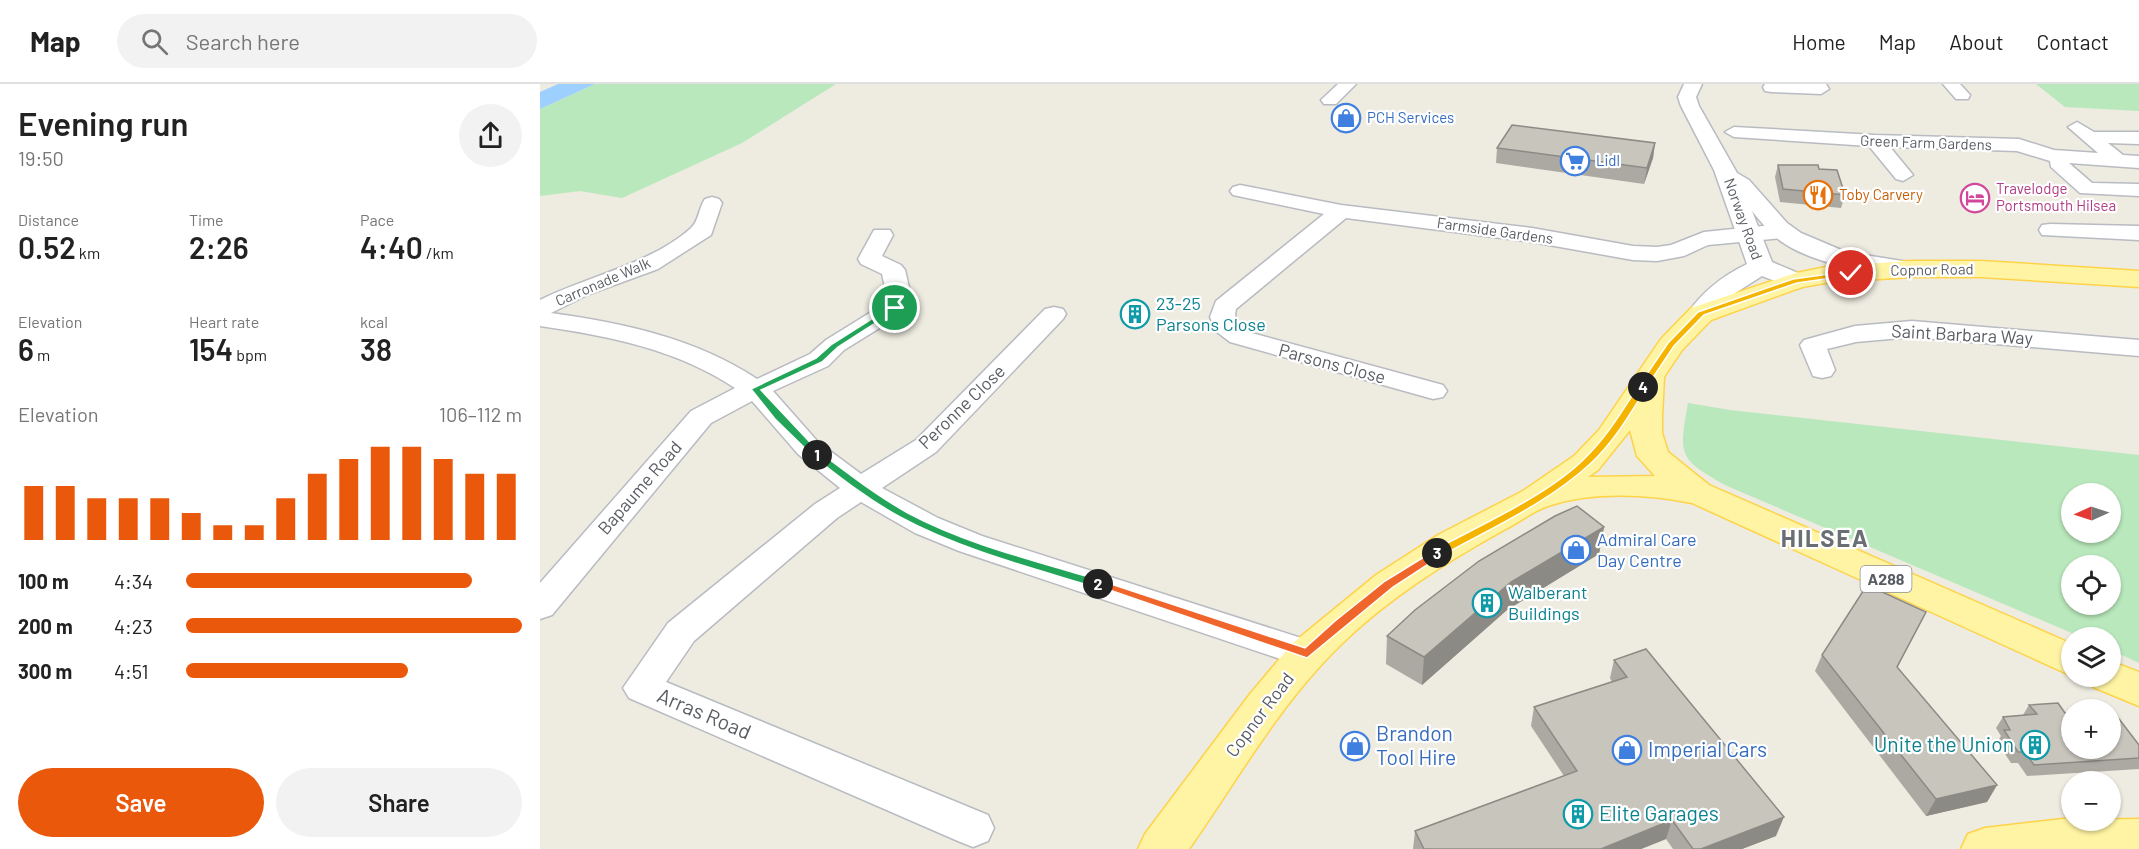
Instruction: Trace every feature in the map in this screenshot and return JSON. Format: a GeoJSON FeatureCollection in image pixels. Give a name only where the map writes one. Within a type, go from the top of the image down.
{"type":"FeatureCollection","features":[{"type":"Feature","properties":{"kind":"main road","name":"Copnor Road"},"geometry":{"type":"LineString","coordinates":[[1162,849],[1265,706],[1307,654],[1339,624],[1389,584],[1451,544],[1535,499],[1586,463],[1602,446],[1671,345],[1701,314],[1796,281],[1831,274],[1912,269],[2052,272],[2139,279]]}},
{"type":"Feature","properties":{"kind":"main road","name":"Copnor Road"},"geometry":{"type":"LineString","coordinates":[[1651,374],[1644,433],[1647,447],[1662,466],[1701,494]]}},
{"type":"Feature","properties":{"kind":"main road","name":"A288"},"geometry":{"type":"LineString","coordinates":[[1535,499],[1597,485],[1620,483],[1701,494],[2061,656]]}},
{"type":"Feature","properties":{"kind":"main road"},"geometry":{"type":"LineString","coordinates":[[2121,682],[2139,690]]}},
{"type":"Feature","properties":{"kind":"main road"},"geometry":{"type":"LineString","coordinates":[[1985,849],[2044,841],[2132,841]]}},
{"type":"Feature","properties":{"kind":"street"},"geometry":{"type":"LineString","coordinates":[[1330,100],[1348,84]]}},
{"type":"Feature","properties":{"kind":"street","name":"Norway Road"},"geometry":{"type":"LineString","coordinates":[[1692,84],[1687,97],[1690,106],[1729,173],[1779,232],[1831,274]]}},
{"type":"Feature","properties":{"kind":"street"},"geometry":{"type":"LineString","coordinates":[[1771,87],[1821,89],[1818,84]]}},
{"type":"Feature","properties":{"kind":"street","name":"Green Farm Gardens"},"geometry":{"type":"LineString","coordinates":[[1734,132],[1875,141],[2019,145],[2052,156],[2139,162]]}},
{"type":"Feature","properties":{"kind":"street"},"geometry":{"type":"LineString","coordinates":[[2116,159],[2083,132],[2139,138]]}},
{"type":"Feature","properties":{"kind":"street"},"geometry":{"type":"LineString","coordinates":[[1875,141],[1904,175]]}},
{"type":"Feature","properties":{"kind":"street"},"geometry":{"type":"LineString","coordinates":[[2058,163],[2106,210],[2106,220],[2117,232]]}},
{"type":"Feature","properties":{"kind":"street","name":"Norway Road"},"geometry":{"type":"LineString","coordinates":[[1729,173],[1761,267],[1796,281]]}},
{"type":"Feature","properties":{"kind":"street"},"geometry":{"type":"LineString","coordinates":[[2087,189],[2139,190]]}},
{"type":"Feature","properties":{"kind":"street","name":"Farmside Gardens"},"geometry":{"type":"LineString","coordinates":[[1240,191],[1341,211],[1532,235],[1633,253],[1657,254],[1676,251],[1704,239],[1779,232]]}},
{"type":"Feature","properties":{"kind":"street","name":"Carronade Walk"},"geometry":{"type":"LineString","coordinates":[[540,309],[579,290],[650,264],[703,230],[712,203]]}},
{"type":"Feature","properties":{"kind":"street","name":"Parsons Close"},"geometry":{"type":"LineString","coordinates":[[1341,211],[1225,306],[1222,317],[1226,327],[1247,340],[1433,391]]}},
{"type":"Feature","properties":{"kind":"street"},"geometry":{"type":"LineString","coordinates":[[2050,230],[2139,233]]}},
{"type":"Feature","properties":{"kind":"street","name":"Norway Road"},"geometry":{"type":"LineString","coordinates":[[1779,232],[1812,248],[1847,259],[1912,269]]}},
{"type":"Feature","properties":{"kind":"street","name":"Bapaume Road"},"geometry":{"type":"LineString","coordinates":[[540,606],[701,417],[713,409],[819,360],[835,345],[895,308],[899,296],[893,270],[869,259],[882,236]]}},
{"type":"Feature","properties":{"kind":"street","name":"Norway Road"},"geometry":{"type":"LineString","coordinates":[[1701,314],[1709,302],[1728,283],[1761,267]]}},
{"type":"Feature","properties":{"kind":"street","name":"Peronne Close"},"geometry":{"type":"LineString","coordinates":[[859,487],[926,446],[1054,314]]}},
{"type":"Feature","properties":{"kind":"street"},"geometry":{"type":"LineString","coordinates":[[540,319],[605,328],[644,337],[677,348],[726,371],[755,389],[808,448],[859,487],[904,515],[957,540],[1160,603],[1307,654]]}},
{"type":"Feature","properties":{"kind":"street","name":"Saint Barbara Way"},"geometry":{"type":"LineString","coordinates":[[1822,369],[1813,345],[1856,334],[1884,330],[1940,331],[2139,348]]}},
{"type":"Feature","properties":{"kind":"street","name":"Arras Road"},"geometry":{"type":"LineString","coordinates":[[859,487],[826,510],[681,632],[642,688],[973,828]]}},
{"type":"Feature","properties":{"kind":"green space"},"geometry":{"type":"Polygon","coordinates":[[[595,84],[836,84],[742,143],[622,198],[580,191],[540,196],[540,109],[595,84]]]}},
{"type":"Feature","properties":{"kind":"green space"},"geometry":{"type":"Polygon","coordinates":[[[2036,84],[2139,84],[2139,111],[2065,107],[2036,84]]]}},
{"type":"Feature","properties":{"kind":"green space"},"geometry":{"type":"Polygon","coordinates":[[[1688,403],[1730,410],[2139,455],[2139,663],[2121,655],[2121,627],[2061,628],[1727,486],[1691,462],[1683,446],[1688,403]]]}},
{"type":"Feature","properties":{"kind":"water"},"geometry":{"type":"Polygon","coordinates":[[[558,84],[595,84],[540,109],[540,92],[558,84]]]}},
{"type":"Feature","properties":{"kind":"building"},"geometry":{"type":"Polygon","coordinates":[[[1512,125],[1655,143],[1647,168],[1497,148],[1512,125]]]}},
{"type":"Feature","properties":{"kind":"building"},"geometry":{"type":"Polygon","coordinates":[[[1778,165],[1818,165],[1819,169],[1837,170],[1845,195],[1783,189],[1778,165]]]}},
{"type":"Feature","properties":{"kind":"building"},"geometry":{"type":"Polygon","coordinates":[[[1577,506],[1604,527],[1511,582],[1424,657],[1387,636],[1415,610],[1479,561],[1555,516],[1577,506]]]}},
{"type":"Feature","properties":{"kind":"building"},"geometry":{"type":"Polygon","coordinates":[[[1867,585],[1926,612],[1897,667],[1997,785],[1936,799],[1822,655],[1867,585]]]}},
{"type":"Feature","properties":{"kind":"building"},"geometry":{"type":"Polygon","coordinates":[[[1646,649],[1784,817],[1701,849],[1693,849],[1672,820],[1601,849],[1424,849],[1415,831],[1577,771],[1534,707],[1627,677],[1614,660],[1646,649]]]}},
{"type":"Feature","properties":{"kind":"building"},"geometry":{"type":"Polygon","coordinates":[[[2058,703],[2061,707],[2061,759],[2121,759],[2121,721],[2139,745],[2139,758],[2034,765],[2025,752],[2018,752],[2004,730],[2010,730],[2003,717],[2037,714],[2029,705],[2058,703]]]}},
{"type":"Feature","properties":{"kind":"place","name":"PCH Services"},"geometry":{"type":"Point","coordinates":[1346,118]}},
{"type":"Feature","properties":{"kind":"place","name":"Lidl"},"geometry":{"type":"Point","coordinates":[1575,161]}},
{"type":"Feature","properties":{"kind":"place","name":"Toby Carvery"},"geometry":{"type":"Point","coordinates":[1818,195]}},
{"type":"Feature","properties":{"kind":"place","name":"Travelodge Portsmouth Hilsea"},"geometry":{"type":"Point","coordinates":[1975,198]}},
{"type":"Feature","properties":{"kind":"place","name":"23-25 Parsons Close"},"geometry":{"type":"Point","coordinates":[1135,314]}},
{"type":"Feature","properties":{"kind":"place","name":"Admiral Care Day Centre"},"geometry":{"type":"Point","coordinates":[1576,550]}},
{"type":"Feature","properties":{"kind":"place","name":"Walberant Buildings"},"geometry":{"type":"Point","coordinates":[1487,603]}},
{"type":"Feature","properties":{"kind":"place","name":"Unite the Union"},"geometry":{"type":"Point","coordinates":[2035,745]}},
{"type":"Feature","properties":{"kind":"place","name":"Brandon Tool Hire"},"geometry":{"type":"Point","coordinates":[1355,746]}},
{"type":"Feature","properties":{"kind":"place","name":"Imperial Cars"},"geometry":{"type":"Point","coordinates":[1627,750]}},
{"type":"Feature","properties":{"kind":"place","name":"Elite Garages"},"geometry":{"type":"Point","coordinates":[1578,814]}},
{"type":"Feature","properties":{"kind":"district","name":"HILSEA"},"geometry":{"type":"Point","coordinates":[1825,539]}},
{"type":"Feature","properties":{"kind":"route"},"geometry":{"type":"LineString","coordinates":[[895,308],[835,345],[819,360],[755,389],[808,448],[859,487],[904,515],[957,540],[1160,603],[1307,654],[1339,624],[1389,584],[1451,544],[1535,499],[1586,463],[1610,437],[1662,356],[1692,321],[1701,314],[1741,298],[1796,281],[1831,274],[1851,273]]}}]}
